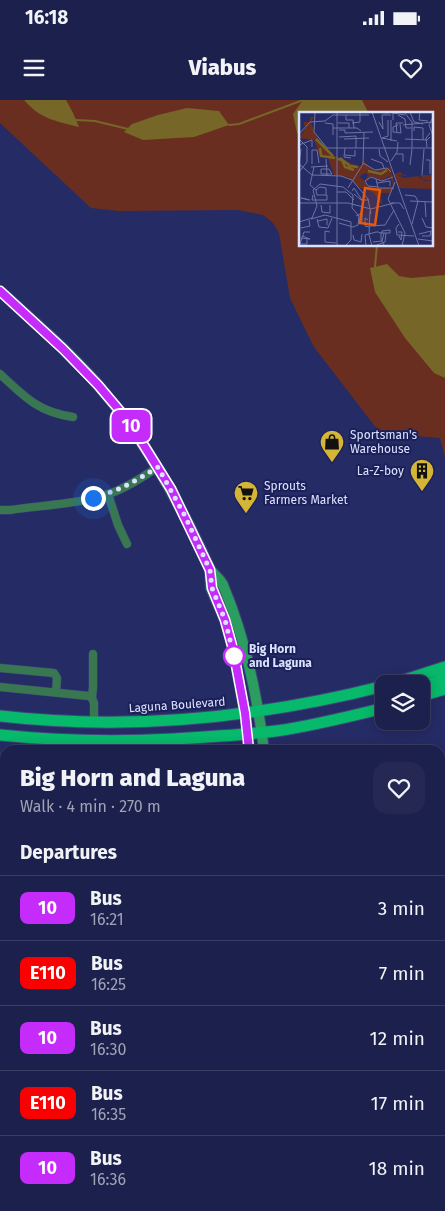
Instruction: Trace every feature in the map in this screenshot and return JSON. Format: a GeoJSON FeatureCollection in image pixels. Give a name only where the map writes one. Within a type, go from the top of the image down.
{"type":"FeatureCollection","features":[{"type":"Feature","properties":{"kind":"main road"},"geometry":{"type":"LineString","coordinates":[[0,291],[63,349],[98,385],[132,428],[158,467],[185,516],[210,570],[221,582],[236,616],[259,711],[263,745]]}},
{"type":"Feature","properties":{"kind":"main road"},"geometry":{"type":"LineString","coordinates":[[210,570],[212,588],[225,620],[233,649],[245,713],[248,745]]}},
{"type":"Feature","properties":{"kind":"main road"},"geometry":{"type":"LineString","coordinates":[[420,675],[445,667]]}},
{"type":"Feature","properties":{"kind":"main road"},"geometry":{"type":"LineString","coordinates":[[430,684],[445,678]]}},
{"type":"Feature","properties":{"kind":"main road","name":"Laguna Boulevard"},"geometry":{"type":"LineString","coordinates":[[0,716],[39,720],[94,722],[186,720],[312,703],[375,688]]}},
{"type":"Feature","properties":{"kind":"main road"},"geometry":{"type":"LineString","coordinates":[[430,693],[445,689]]}},
{"type":"Feature","properties":{"kind":"main road"},"geometry":{"type":"LineString","coordinates":[[0,735],[112,741],[187,738],[262,732],[313,724],[375,710]]}},
{"type":"Feature","properties":{"kind":"street"},"geometry":{"type":"LineString","coordinates":[[0,374],[39,407],[53,413],[73,416]]}},
{"type":"Feature","properties":{"kind":"street"},"geometry":{"type":"LineString","coordinates":[[0,510],[85,500],[108,494],[130,485],[158,467]]}},
{"type":"Feature","properties":{"kind":"street"},"geometry":{"type":"LineString","coordinates":[[108,494],[118,525],[127,544]]}},
{"type":"Feature","properties":{"kind":"street"},"geometry":{"type":"LineString","coordinates":[[92,654],[94,722]]}},
{"type":"Feature","properties":{"kind":"street"},"geometry":{"type":"LineString","coordinates":[[0,668],[54,673],[57,678],[56,692]]}},
{"type":"Feature","properties":{"kind":"street"},"geometry":{"type":"LineString","coordinates":[[0,687],[56,692],[92,698]]}},
{"type":"Feature","properties":{"kind":"shaded area"},"geometry":{"type":"Polygon","coordinates":[[[0,100],[445,100],[445,457],[440,438],[380,433],[314,347],[290,298],[279,233],[273,223],[263,215],[238,210],[119,211],[91,208],[0,123],[0,100]]]}},
{"type":"Feature","properties":{"kind":"shaded area"},"geometry":{"type":"Polygon","coordinates":[[[24,100],[66,100],[79,127],[42,115],[24,100]]]}},
{"type":"Feature","properties":{"kind":"shaded area"},"geometry":{"type":"Polygon","coordinates":[[[303,100],[362,100],[368,112],[299,112],[299,136],[293,114],[303,100]]]}},
{"type":"Feature","properties":{"kind":"shaded area"},"geometry":{"type":"Polygon","coordinates":[[[187,108],[219,111],[229,125],[194,137],[143,140],[124,132],[132,124],[187,108]]]}},
{"type":"Feature","properties":{"kind":"shaded area"},"geometry":{"type":"Polygon","coordinates":[[[387,264],[399,276],[411,278],[445,275],[445,378],[434,373],[405,338],[375,292],[370,268],[387,264]]]}},
{"type":"Feature","properties":{"kind":"waterway"},"geometry":{"type":"LineString","coordinates":[[229,125],[239,124],[303,100]]}},
{"type":"Feature","properties":{"kind":"waterway"},"geometry":{"type":"LineString","coordinates":[[76,120],[95,121],[128,129]]}},
{"type":"Feature","properties":{"kind":"waterway"},"geometry":{"type":"LineString","coordinates":[[375,267],[377,246]]}},
{"type":"Feature","properties":{"kind":"bus line","name":"10"},"geometry":{"type":"LineString","coordinates":[[0,291],[78,363],[98,385],[120,411],[150,453],[171,489],[210,570],[212,588],[225,620],[233,649],[245,713],[248,745]]}},
{"type":"Feature","properties":{"kind":"place","name":"Sportsman's Warehouse"},"geometry":{"type":"Point","coordinates":[332,463]}},
{"type":"Feature","properties":{"kind":"place","name":"La-Z-boy"},"geometry":{"type":"Point","coordinates":[422,492]}},
{"type":"Feature","properties":{"kind":"place","name":"Sprouts Farmers Market"},"geometry":{"type":"Point","coordinates":[246,514]}},
{"type":"Feature","properties":{"kind":"place","name":"Big Horn and Laguna"},"geometry":{"type":"Point","coordinates":[234,656]}},
{"type":"Feature","properties":{"kind":"route"},"geometry":{"type":"LineString","coordinates":[[93,498],[115,492],[130,485],[158,467],[185,516],[210,570],[212,588],[225,620],[234,656]]}}]}
